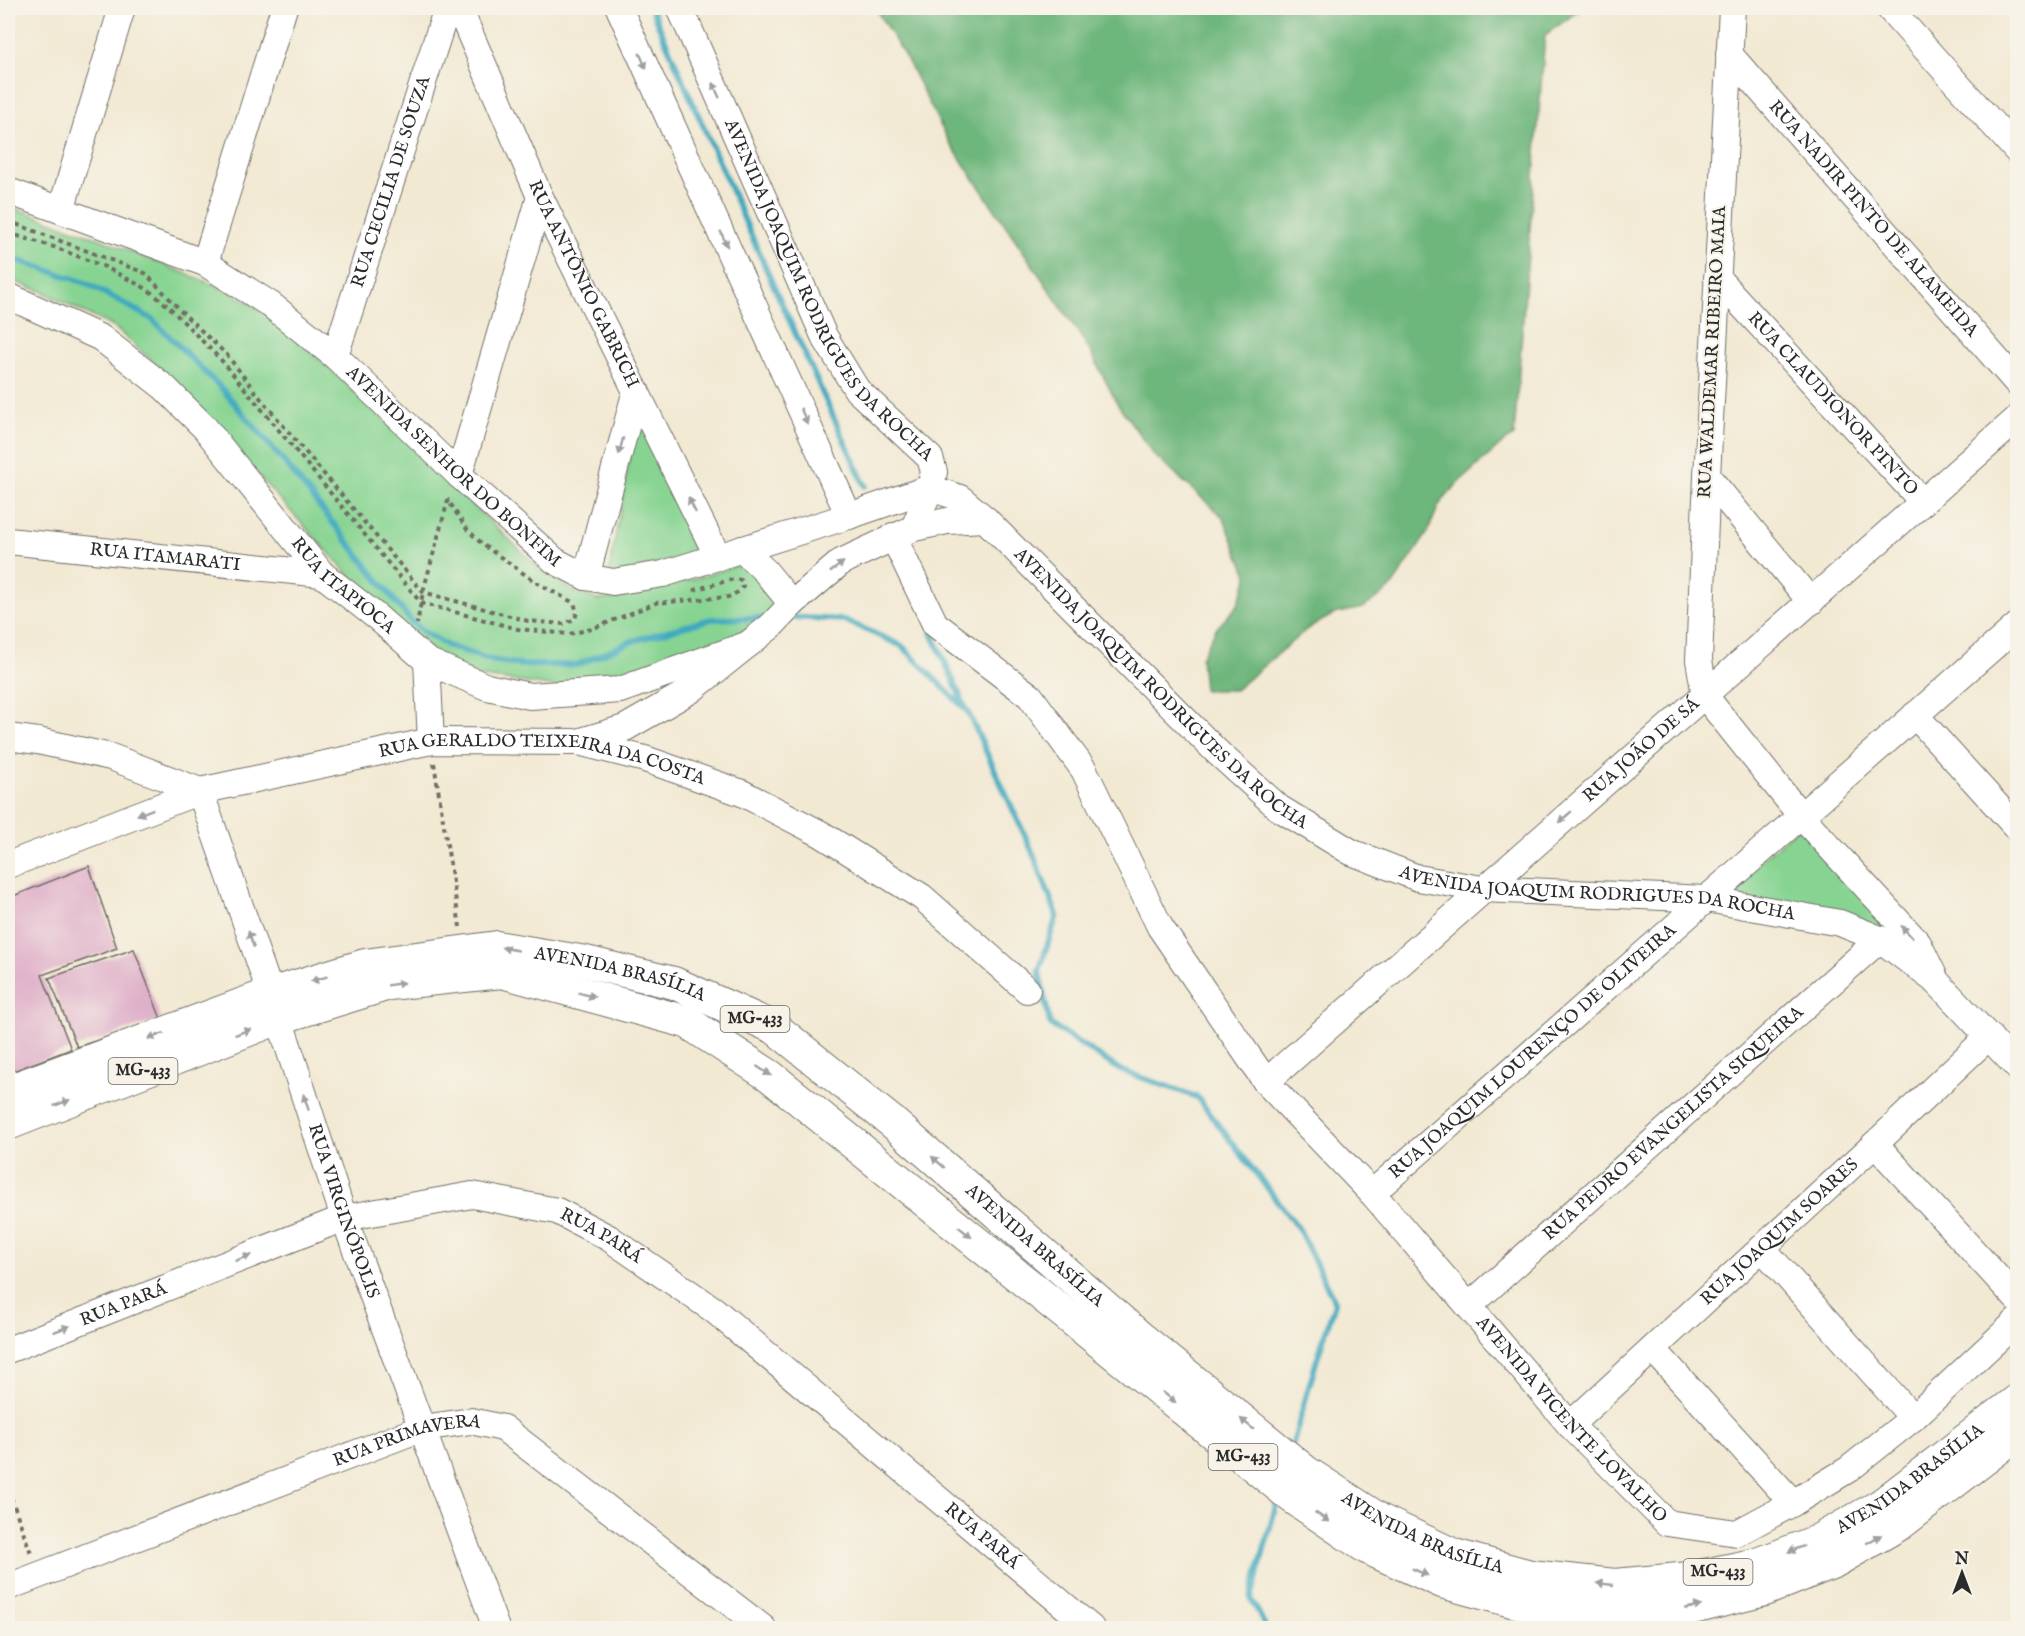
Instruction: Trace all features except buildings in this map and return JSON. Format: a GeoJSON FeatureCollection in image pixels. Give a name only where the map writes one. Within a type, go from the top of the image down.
{"type":"FeatureCollection","features":[{"type":"Feature","properties":{"kind":"main road","name":"AVENIDA BRASÍLIA"},"geometry":{"type":"LineString","coordinates":[[8,1124],[365,965],[497,947],[586,962],[674,984],[775,1028],[892,1122],[1292,1497],[1367,1548],[1442,1582],[1523,1604],[1614,1614],[1689,1609],[1765,1590],[1834,1562],[1900,1524],[2018,1433]]}},
{"type":"Feature","properties":{"kind":"main road","name":"AVENIDA BRASÍLIA"},"geometry":{"type":"LineString","coordinates":[[8,1091],[275,1006],[389,984],[502,972],[687,1022],[770,1076],[1132,1349],[1306,1472],[1380,1520],[1454,1555],[1530,1576],[1615,1585],[1690,1578],[1758,1564],[1817,1541],[1881,1505],[2018,1400]]}},
{"type":"Feature","properties":{"kind":"street"},"geometry":{"type":"LineString","coordinates":[[61,210],[122,8]]}},
{"type":"Feature","properties":{"kind":"street"},"geometry":{"type":"LineString","coordinates":[[205,263],[284,8]]}},
{"type":"Feature","properties":{"kind":"street","name":"RUA CECILIA DE SOUZA"},"geometry":{"type":"LineString","coordinates":[[335,356],[447,8]]}},
{"type":"Feature","properties":{"kind":"street","name":"RUA ANTÔNIO GABRICH"},"geometry":{"type":"LineString","coordinates":[[459,8],[540,197],[718,557]]}},
{"type":"Feature","properties":{"kind":"street"},"geometry":{"type":"LineString","coordinates":[[619,8],[849,516]]}},
{"type":"Feature","properties":{"kind":"street","name":"AVENIDA JOAQUIM RODRIGUES DA ROCHA"},"geometry":{"type":"LineString","coordinates":[[680,8],[825,336],[857,390],[930,458],[934,472],[930,488],[960,498],[985,519],[1217,752],[1279,808],[1350,852],[1418,878],[1482,889],[1707,899],[1840,923],[1880,939],[1937,981],[2018,1068]]}},
{"type":"Feature","properties":{"kind":"street","name":"RUA WALDEMAR RIBEIRO MAIA"},"geometry":{"type":"LineString","coordinates":[[1705,696],[1699,660],[1732,8]]}},
{"type":"Feature","properties":{"kind":"street"},"geometry":{"type":"LineString","coordinates":[[1889,8],[2018,152]]}},
{"type":"Feature","properties":{"kind":"street","name":"RUA NADIR PINTO DE ALAMEIDA"},"geometry":{"type":"LineString","coordinates":[[1729,54],[2018,384]]}},
{"type":"Feature","properties":{"kind":"street","name":"AVENIDA SENHOR DO BONFIM"},"geometry":{"type":"LineString","coordinates":[[8,191],[205,263],[271,305],[335,356],[579,586],[653,576],[849,516],[930,488]]}},
{"type":"Feature","properties":{"kind":"street"},"geometry":{"type":"LineString","coordinates":[[459,475],[540,197]]}},
{"type":"Feature","properties":{"kind":"street","name":"RUA CLAUDIONOR PINTO"},"geometry":{"type":"LineString","coordinates":[[1717,278],[1923,502]]}},
{"type":"Feature","properties":{"kind":"street","name":"RUA ITAPIOCA"},"geometry":{"type":"LineString","coordinates":[[8,296],[101,338],[165,388],[205,428],[322,574],[378,618],[427,661],[487,687],[530,696],[620,690],[749,644]]}},
{"type":"Feature","properties":{"kind":"street"},"geometry":{"type":"LineString","coordinates":[[579,586],[636,390]]}},
{"type":"Feature","properties":{"kind":"street","name":"RUA JOÃO DE SÁ"},"geometry":{"type":"LineString","coordinates":[[1266,1082],[2018,418]]}},
{"type":"Feature","properties":{"kind":"street"},"geometry":{"type":"LineString","coordinates":[[1707,476],[1811,602]]}},
{"type":"Feature","properties":{"kind":"street"},"geometry":{"type":"LineString","coordinates":[[903,532],[930,488]]}},
{"type":"Feature","properties":{"kind":"street"},"geometry":{"type":"LineString","coordinates":[[578,742],[625,728],[691,690],[771,626],[792,604],[842,562],[903,532],[947,521],[985,519]]}},
{"type":"Feature","properties":{"kind":"street","name":"AVENIDA VICENTE LOVALHO"},"geometry":{"type":"LineString","coordinates":[[903,532],[935,624],[1030,696],[1084,770],[1160,927],[1266,1082],[1372,1193],[1570,1425],[1667,1523],[1737,1533],[1793,1503],[1850,1469],[1913,1418],[2018,1320]]}},
{"type":"Feature","properties":{"kind":"street","name":"RUA ITAMARATI"},"geometry":{"type":"LineString","coordinates":[[8,541],[322,574]]}},
{"type":"Feature","properties":{"kind":"street"},"geometry":{"type":"LineString","coordinates":[[742,549],[765,571],[792,604]]}},
{"type":"Feature","properties":{"kind":"street","name":"RUA JOAQUIM LOURENÇO DE OLIVEIRA"},"geometry":{"type":"LineString","coordinates":[[1372,1193],[2018,625]]}},
{"type":"Feature","properties":{"kind":"street"},"geometry":{"type":"LineString","coordinates":[[427,661],[431,741]]}},
{"type":"Feature","properties":{"kind":"street","name":"AVENIDA JOAQUIM RODRIGUES DA ROCHA"},"geometry":{"type":"LineString","coordinates":[[1705,696],[1801,816],[1918,943],[1937,981]]}},
{"type":"Feature","properties":{"kind":"street"},"geometry":{"type":"LineString","coordinates":[[1915,716],[2018,829]]}},
{"type":"Feature","properties":{"kind":"street"},"geometry":{"type":"LineString","coordinates":[[8,737],[111,757],[200,791]]}},
{"type":"Feature","properties":{"kind":"street","name":"RUA GERALDO TEIXEIRA DA COSTA"},"geometry":{"type":"LineString","coordinates":[[8,865],[200,791],[431,741],[578,742],[645,759],[742,793],[821,834],[922,897],[1027,990]]}},
{"type":"Feature","properties":{"kind":"street","name":"RUA VIRGINÓPOLIS"},"geometry":{"type":"LineString","coordinates":[[200,791],[275,1006],[344,1218],[496,1629]]}},
{"type":"Feature","properties":{"kind":"street","name":"RUA PEDRO EVANGELISTA SIQUEIRA"},"geometry":{"type":"LineString","coordinates":[[1468,1306],[1880,939]]}},
{"type":"Feature","properties":{"kind":"street","name":"RUA JOAQUIM SOARES"},"geometry":{"type":"LineString","coordinates":[[1570,1425],[1989,1036]]}},
{"type":"Feature","properties":{"kind":"street"},"geometry":{"type":"LineString","coordinates":[[1875,1144],[2018,1300]]}},
{"type":"Feature","properties":{"kind":"street","name":"RUA PARÁ"},"geometry":{"type":"LineString","coordinates":[[8,1350],[344,1218],[472,1195],[557,1211],[609,1238],[714,1310],[1091,1629]]}},
{"type":"Feature","properties":{"kind":"street"},"geometry":{"type":"LineString","coordinates":[[1762,1248],[1913,1418]]}},
{"type":"Feature","properties":{"kind":"street"},"geometry":{"type":"LineString","coordinates":[[1653,1349],[1793,1503]]}},
{"type":"Feature","properties":{"kind":"street","name":"RUA PRIMAVERA"},"geometry":{"type":"LineString","coordinates":[[8,1587],[422,1428],[471,1422],[503,1428],[763,1629]]}},
{"type":"Feature","properties":{"kind":"path"},"geometry":{"type":"LineString","coordinates":[[8,221],[146,273],[227,355],[261,399],[423,592],[528,621],[564,624],[575,619],[577,612],[574,603],[537,583],[482,544],[466,528],[448,500],[423,592],[417,621]]}},
{"type":"Feature","properties":{"kind":"path"},"geometry":{"type":"LineString","coordinates":[[8,232],[105,267],[147,290],[168,306],[222,361],[421,603],[518,629],[570,634],[592,629],[656,603],[728,597],[738,592],[743,586],[741,580],[734,579],[688,591]]}},
{"type":"Feature","properties":{"kind":"path"},"geometry":{"type":"LineString","coordinates":[[563,591],[579,586]]}},
{"type":"Feature","properties":{"kind":"path"},"geometry":{"type":"LineString","coordinates":[[649,599],[659,597]]}},
{"type":"Feature","properties":{"kind":"path"},"geometry":{"type":"LineString","coordinates":[[431,741],[464,951]]}},
{"type":"Feature","properties":{"kind":"path"},"geometry":{"type":"LineString","coordinates":[[8,1489],[39,1575]]}},
{"type":"Feature","properties":{"kind":"green space"},"geometry":{"type":"Polygon","coordinates":[[[875,8],[1583,8],[1545,35],[1514,436],[1505,441],[1459,482],[1439,505],[1427,534],[1390,589],[1363,608],[1334,614],[1307,629],[1235,690],[1204,690],[1201,658],[1216,629],[1237,606],[1248,577],[1223,517],[1154,455],[1117,403],[1088,347],[949,142],[907,60],[875,8]]]}},
{"type":"Feature","properties":{"kind":"green space"},"geometry":{"type":"Polygon","coordinates":[[[8,206],[100,239],[231,292],[270,316],[330,369],[538,567],[573,591],[597,600],[626,597],[734,566],[751,568],[766,583],[775,603],[771,612],[753,627],[715,646],[609,677],[558,687],[476,676],[402,633],[157,365],[114,327],[45,293],[8,279],[8,206]]]}},
{"type":"Feature","properties":{"kind":"green space"},"geometry":{"type":"Polygon","coordinates":[[[639,406],[710,551],[608,577],[639,406]]]}},
{"type":"Feature","properties":{"kind":"green space"},"geometry":{"type":"Polygon","coordinates":[[[1801,825],[1911,944],[1720,895],[1801,825]]]}},
{"type":"Feature","properties":{"kind":"waterway"},"geometry":{"type":"LineString","coordinates":[[651,8],[865,486]]}},
{"type":"Feature","properties":{"kind":"waterway"},"geometry":{"type":"LineString","coordinates":[[8,257],[86,283],[152,319],[223,390],[285,463],[411,621],[424,632],[448,646],[491,660],[522,665],[577,665],[632,641],[711,619],[759,618]]}},
{"type":"Feature","properties":{"kind":"waterway"},"geometry":{"type":"LineString","coordinates":[[789,617],[844,620],[902,646],[968,712],[1032,851],[1057,915],[1039,971],[1050,1024],[1120,1070],[1197,1097],[1299,1229],[1335,1303],[1292,1447]]}},
{"type":"Feature","properties":{"kind":"waterway"},"geometry":{"type":"LineString","coordinates":[[932,633],[966,709]]}},
{"type":"Feature","properties":{"kind":"waterway"},"geometry":{"type":"LineString","coordinates":[[1266,1628],[1251,1598],[1278,1498]]}}]}
